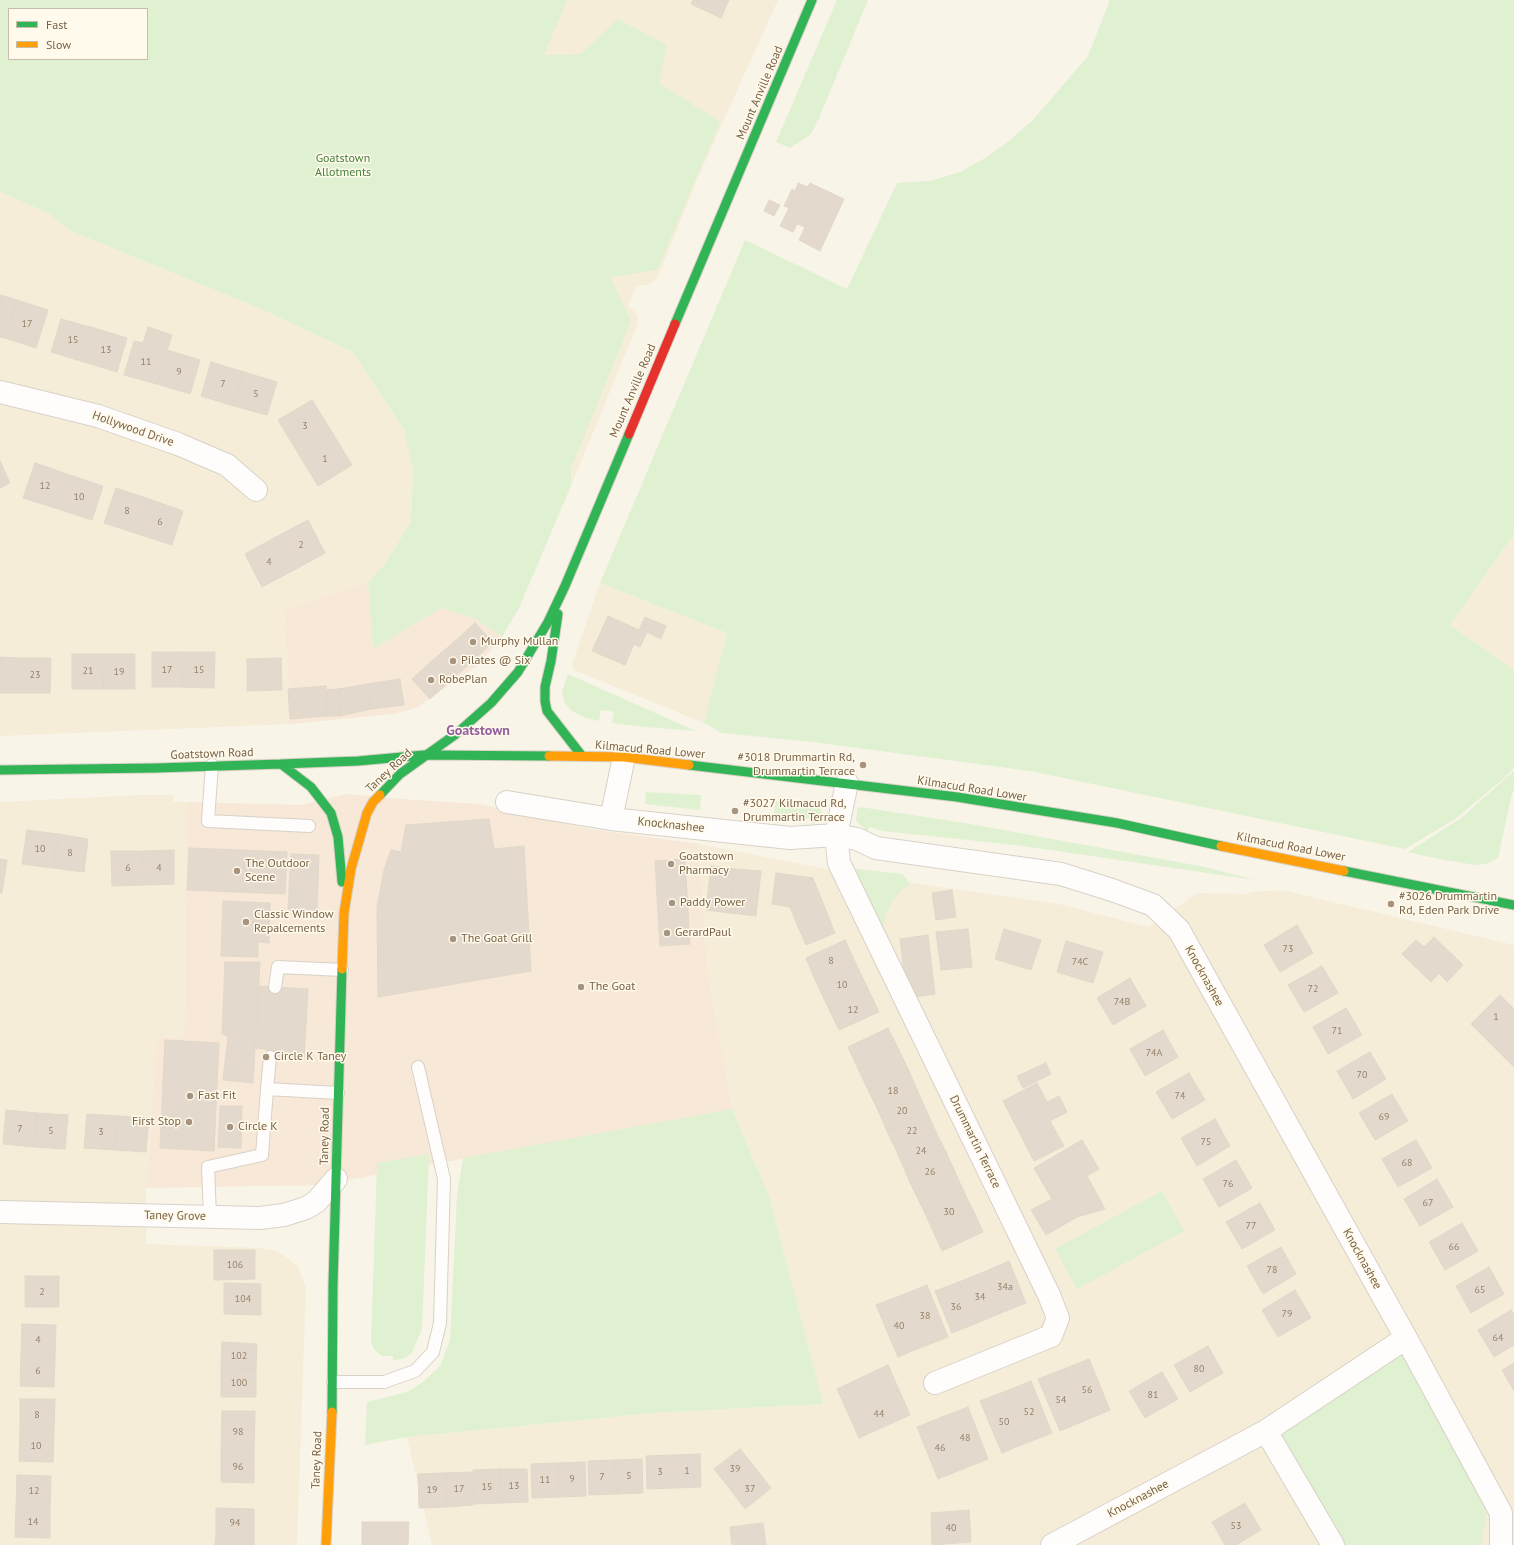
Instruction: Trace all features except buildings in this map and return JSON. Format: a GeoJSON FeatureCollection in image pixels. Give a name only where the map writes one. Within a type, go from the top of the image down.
{"type":"FeatureCollection","features":[{"type":"Feature","properties":{"kind":"main road","name":"Mount Anville Road"},"geometry":{"type":"LineString","coordinates":[[424,755],[456,734],[475,719],[500,694],[527,659],[548,622],[774,94],[812,0]]}},
{"type":"Feature","properties":{"kind":"main road"},"geometry":{"type":"LineString","coordinates":[[562,591],[551,662],[545,687],[545,701],[547,711],[582,756]]}},
{"type":"Feature","properties":{"kind":"main road","name":"Kilmacud Road Lower"},"geometry":{"type":"LineString","coordinates":[[424,755],[624,757],[957,797],[1117,823],[1254,853],[1511,904]]}},
{"type":"Feature","properties":{"kind":"main road","name":"Goatstown Road"},"geometry":{"type":"LineString","coordinates":[[0,770],[156,768],[212,765],[282,764],[358,761],[424,755]]}},
{"type":"Feature","properties":{"kind":"main road","name":"Taney Road"},"geometry":{"type":"LineString","coordinates":[[326,1545],[332,1382],[333,1285],[344,913],[351,869],[367,813],[373,802],[385,789],[400,774],[424,755]]}},
{"type":"Feature","properties":{"kind":"main road"},"geometry":{"type":"LineString","coordinates":[[282,764],[311,787],[331,813],[338,837],[344,913]]}},
{"type":"Feature","properties":{"kind":"street","name":"Hollywood Drive"},"geometry":{"type":"LineString","coordinates":[[0,392],[98,416],[178,444],[227,465],[256,490]]}},
{"type":"Feature","properties":{"kind":"street"},"geometry":{"type":"LineString","coordinates":[[611,819],[624,757]]}},
{"type":"Feature","properties":{"kind":"street"},"geometry":{"type":"LineString","coordinates":[[836,835],[847,783]]}},
{"type":"Feature","properties":{"kind":"street","name":"Knocknashee"},"geometry":{"type":"LineString","coordinates":[[507,802],[611,819],[790,838],[836,835],[857,839],[876,848],[1061,874],[1153,905],[1178,930],[1406,1338],[1501,1513],[1501,1545]]}},
{"type":"Feature","properties":{"kind":"street","name":"Drummartin Terrace"},"geometry":{"type":"LineString","coordinates":[[836,835],[839,863],[1050,1295],[1058,1318],[1052,1336],[935,1383]]}},
{"type":"Feature","properties":{"kind":"street","name":"Taney Grove"},"geometry":{"type":"LineString","coordinates":[[0,1212],[260,1218],[284,1215],[306,1208],[316,1202],[336,1179]]}},
{"type":"Feature","properties":{"kind":"street","name":"Knocknashee"},"geometry":{"type":"LineString","coordinates":[[1052,1545],[1266,1431],[1406,1338]]}},
{"type":"Feature","properties":{"kind":"street"},"geometry":{"type":"LineString","coordinates":[[1266,1431],[1332,1545]]}},
{"type":"Feature","properties":{"kind":"lane"},"geometry":{"type":"LineString","coordinates":[[212,765],[208,822],[309,826]]}},
{"type":"Feature","properties":{"kind":"lane"},"geometry":{"type":"LineString","coordinates":[[275,987],[278,967],[342,970]]}},
{"type":"Feature","properties":{"kind":"lane"},"geometry":{"type":"LineString","coordinates":[[210,1216],[208,1167],[262,1155],[270,1057]]}},
{"type":"Feature","properties":{"kind":"lane"},"geometry":{"type":"LineString","coordinates":[[332,1382],[384,1382],[415,1371],[433,1352],[440,1323],[444,1179],[418,1067]]}},
{"type":"Feature","properties":{"kind":"lane"},"geometry":{"type":"LineString","coordinates":[[267,1089],[338,1093]]}},
{"type":"Feature","properties":{"kind":"shaded area"},"geometry":{"type":"Polygon","coordinates":[[[546,0],[778,0],[698,177],[657,279],[648,285],[637,285],[628,305],[636,313],[638,323],[571,486],[574,317],[553,261],[540,12],[546,0]]]}},
{"type":"Feature","properties":{"kind":"shaded area"},"geometry":{"type":"Polygon","coordinates":[[[0,192],[48,213],[71,231],[261,309],[353,352],[404,430],[413,470],[411,522],[384,565],[368,582],[284,610],[291,724],[0,736],[0,192]]]}},
{"type":"Feature","properties":{"kind":"shaded area"},"geometry":{"type":"Polygon","coordinates":[[[1514,534],[1514,670],[1450,625],[1514,534]]]}},
{"type":"Feature","properties":{"kind":"shaded area"},"geometry":{"type":"Polygon","coordinates":[[[368,582],[373,649],[441,608],[474,618],[502,637],[478,665],[416,708],[393,714],[291,724],[284,610],[368,582]]]}},
{"type":"Feature","properties":{"kind":"shaded area"},"geometry":{"type":"Polygon","coordinates":[[[600,583],[727,633],[704,723],[574,670],[572,664],[600,583]]]}},
{"type":"Feature","properties":{"kind":"shaded area"},"geometry":{"type":"Polygon","coordinates":[[[346,794],[479,804],[590,829],[699,844],[707,967],[732,1109],[321,1185],[146,1188],[157,1037],[185,1038],[187,802],[301,805],[346,794]]]}},
{"type":"Feature","properties":{"kind":"shaded area"},"geometry":{"type":"Polygon","coordinates":[[[141,795],[173,795],[174,802],[187,802],[185,1038],[157,1037],[146,1188],[146,1244],[260,1248],[277,1251],[297,1265],[306,1287],[297,1545],[0,1545],[0,802],[141,795]]]}},
{"type":"Feature","properties":{"kind":"shaded area"},"geometry":{"type":"Polygon","coordinates":[[[699,844],[858,875],[1059,904],[1149,927],[1197,893],[1247,894],[1252,892],[1282,890],[1514,945],[1514,1545],[432,1545],[407,1437],[652,1413],[823,1404],[770,1199],[732,1109],[707,967],[699,844]]]}},
{"type":"Feature","properties":{"kind":"green space","name":"Goatstown Allotments"},"geometry":{"type":"Polygon","coordinates":[[[0,0],[567,0],[544,55],[581,54],[618,19],[667,45],[659,83],[720,122],[657,270],[610,277],[631,321],[571,468],[571,486],[519,608],[502,637],[474,618],[441,608],[373,649],[368,582],[384,565],[411,522],[413,470],[404,430],[353,352],[261,309],[71,231],[48,213],[0,192],[0,0]]]}},
{"type":"Feature","properties":{"kind":"green space"},"geometry":{"type":"Polygon","coordinates":[[[837,0],[868,0],[811,134],[790,148],[776,142],[837,0]]]}},
{"type":"Feature","properties":{"kind":"green space"},"geometry":{"type":"Polygon","coordinates":[[[1110,0],[1514,0],[1514,534],[1450,625],[1514,670],[1514,768],[1502,780],[1455,819],[1405,849],[1030,771],[813,742],[722,733],[704,723],[727,633],[600,583],[745,240],[847,289],[897,183],[930,181],[960,172],[987,157],[1009,141],[1033,120],[1088,56],[1110,0]]]}},
{"type":"Feature","properties":{"kind":"green space"},"geometry":{"type":"Polygon","coordinates":[[[568,674],[696,731],[612,723],[614,712],[601,710],[599,721],[583,717],[572,711],[565,703],[562,692],[568,674]]]}},
{"type":"Feature","properties":{"kind":"green space"},"geometry":{"type":"Polygon","coordinates":[[[1514,771],[1514,789],[1498,858],[1486,864],[1475,865],[1408,852],[1460,819],[1514,771]]]}},
{"type":"Feature","properties":{"kind":"green space"},"geometry":{"type":"Polygon","coordinates":[[[646,792],[701,795],[700,810],[645,804],[646,792]]]}},
{"type":"Feature","properties":{"kind":"green space"},"geometry":{"type":"Polygon","coordinates":[[[776,801],[818,803],[821,810],[821,815],[813,825],[808,818],[803,821],[773,819],[776,801]]]}},
{"type":"Feature","properties":{"kind":"green space"},"geometry":{"type":"Polygon","coordinates":[[[860,807],[965,823],[1205,867],[1255,880],[1016,845],[882,831],[870,827],[867,831],[856,821],[857,809],[860,807]]]}},
{"type":"Feature","properties":{"kind":"green space"},"geometry":{"type":"Polygon","coordinates":[[[847,868],[903,874],[910,884],[899,892],[891,903],[883,927],[872,915],[847,868]]]}},
{"type":"Feature","properties":{"kind":"green space"},"geometry":{"type":"Polygon","coordinates":[[[732,1109],[770,1199],[823,1404],[652,1413],[407,1437],[365,1445],[367,1402],[407,1392],[422,1383],[440,1366],[450,1340],[457,1196],[463,1158],[732,1109]]]}},
{"type":"Feature","properties":{"kind":"green space"},"geometry":{"type":"Polygon","coordinates":[[[429,1154],[422,1329],[412,1353],[403,1359],[393,1360],[393,1356],[382,1356],[378,1353],[374,1349],[371,1342],[377,1163],[429,1154]]]}},
{"type":"Feature","properties":{"kind":"green space"},"geometry":{"type":"Polygon","coordinates":[[[1162,1191],[1184,1231],[1077,1289],[1055,1249],[1162,1191]]]}},
{"type":"Feature","properties":{"kind":"green space"},"geometry":{"type":"Polygon","coordinates":[[[1402,1355],[1487,1509],[1481,1545],[1339,1545],[1273,1440],[1402,1355]]]}},
{"type":"Feature","properties":{"kind":"traffic: fast"},"geometry":{"type":"LineString","coordinates":[[675,324],[812,0]]}},
{"type":"Feature","properties":{"kind":"traffic: fast"},"geometry":{"type":"LineString","coordinates":[[380,795],[400,774],[456,734],[491,703],[518,672],[548,622],[565,586],[629,434]]}},
{"type":"Feature","properties":{"kind":"traffic: fast"},"geometry":{"type":"LineString","coordinates":[[558,614],[551,661],[545,687],[545,701],[547,711],[582,756]]}},
{"type":"Feature","properties":{"kind":"traffic: fast"},"geometry":{"type":"LineString","coordinates":[[0,770],[156,768],[281,764],[358,761],[424,755],[549,756]]}},
{"type":"Feature","properties":{"kind":"traffic: fast"},"geometry":{"type":"LineString","coordinates":[[281,764],[311,787],[331,813],[338,837],[342,882]]}},
{"type":"Feature","properties":{"kind":"traffic: fast"},"geometry":{"type":"LineString","coordinates":[[689,765],[957,797],[1117,823],[1221,846]]}},
{"type":"Feature","properties":{"kind":"traffic: fast"},"geometry":{"type":"LineString","coordinates":[[1344,871],[1514,905]]}},
{"type":"Feature","properties":{"kind":"traffic: fast"},"geometry":{"type":"LineString","coordinates":[[332,1412],[333,1285],[342,969]]}},
{"type":"Feature","properties":{"kind":"traffic: slow"},"geometry":{"type":"LineString","coordinates":[[549,756],[624,757],[689,765]]}},
{"type":"Feature","properties":{"kind":"traffic: slow"},"geometry":{"type":"LineString","coordinates":[[342,969],[344,913],[351,869],[367,813],[373,802],[380,795]]}},
{"type":"Feature","properties":{"kind":"traffic: slow"},"geometry":{"type":"LineString","coordinates":[[1221,846],[1344,871]]}},
{"type":"Feature","properties":{"kind":"traffic: slow"},"geometry":{"type":"LineString","coordinates":[[326,1545],[332,1412]]}},
{"type":"Feature","properties":{"kind":"traffic: jam"},"geometry":{"type":"LineString","coordinates":[[629,434],[675,324]]}},
{"type":"Feature","properties":{"kind":"place","name":"Murphy Mullan"},"geometry":{"type":"Point","coordinates":[473,642]}},
{"type":"Feature","properties":{"kind":"place","name":"Pilates @ Six"},"geometry":{"type":"Point","coordinates":[453,661]}},
{"type":"Feature","properties":{"kind":"place","name":"RobePlan"},"geometry":{"type":"Point","coordinates":[431,680]}},
{"type":"Feature","properties":{"kind":"place","name":"#3018 Drummartin Rd, Drummartin Terrace"},"geometry":{"type":"Point","coordinates":[863,765]}},
{"type":"Feature","properties":{"kind":"place","name":"#3027 Kilmacud Rd, Drummartin Terrace"},"geometry":{"type":"Point","coordinates":[735,811]}},
{"type":"Feature","properties":{"kind":"place","name":"Goatstown Pharmacy"},"geometry":{"type":"Point","coordinates":[671,864]}},
{"type":"Feature","properties":{"kind":"place","name":"The Outdoor Scene"},"geometry":{"type":"Point","coordinates":[237,871]}},
{"type":"Feature","properties":{"kind":"place","name":"Paddy Power"},"geometry":{"type":"Point","coordinates":[672,903]}},
{"type":"Feature","properties":{"kind":"place","name":"#3026 Drummartin Rd, Eden Park Drive"},"geometry":{"type":"Point","coordinates":[1391,904]}},
{"type":"Feature","properties":{"kind":"place","name":"Classic Window Repalcements"},"geometry":{"type":"Point","coordinates":[246,922]}},
{"type":"Feature","properties":{"kind":"place","name":"GerardPaul"},"geometry":{"type":"Point","coordinates":[667,933]}},
{"type":"Feature","properties":{"kind":"place","name":"The Goat Grill"},"geometry":{"type":"Point","coordinates":[453,939]}},
{"type":"Feature","properties":{"kind":"place","name":"The Goat"},"geometry":{"type":"Point","coordinates":[581,987]}},
{"type":"Feature","properties":{"kind":"place","name":"Circle K Taney"},"geometry":{"type":"Point","coordinates":[266,1057]}},
{"type":"Feature","properties":{"kind":"place","name":"Fast Fit"},"geometry":{"type":"Point","coordinates":[190,1096]}},
{"type":"Feature","properties":{"kind":"place","name":"First Stop"},"geometry":{"type":"Point","coordinates":[189,1122]}},
{"type":"Feature","properties":{"kind":"place","name":"Circle K"},"geometry":{"type":"Point","coordinates":[230,1127]}},
{"type":"Feature","properties":{"kind":"district","name":"Goatstown"},"geometry":{"type":"Point","coordinates":[478,731]}}]}
